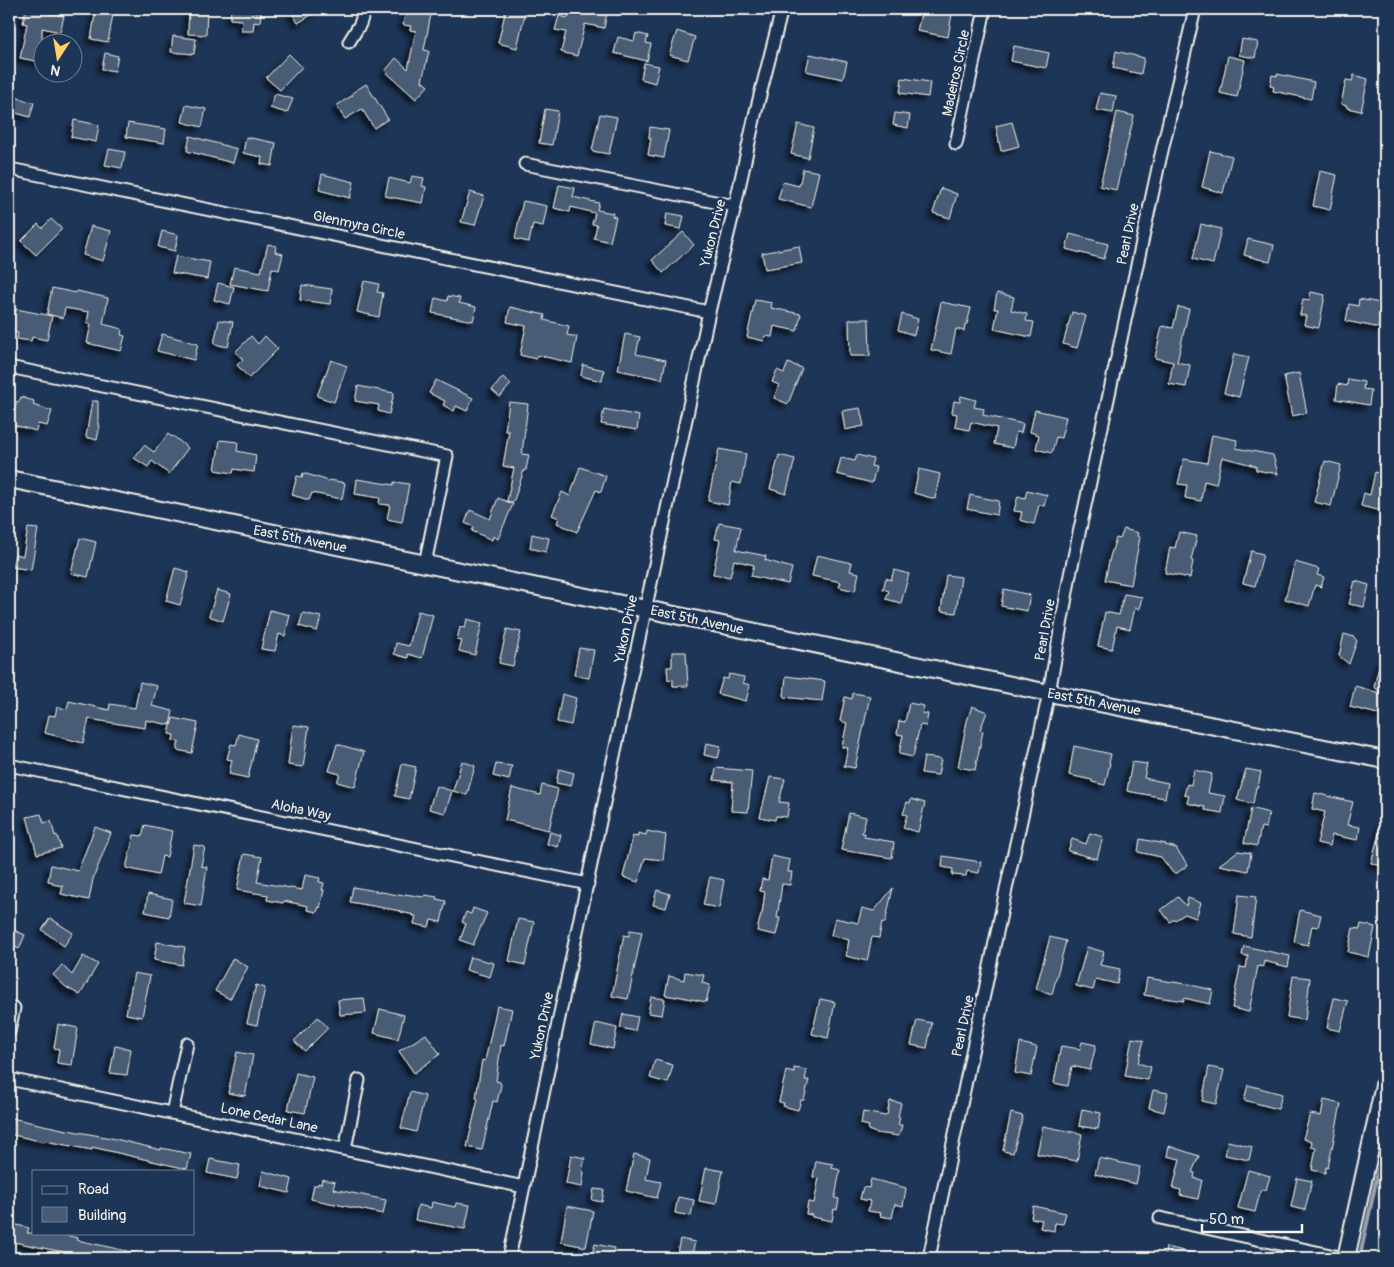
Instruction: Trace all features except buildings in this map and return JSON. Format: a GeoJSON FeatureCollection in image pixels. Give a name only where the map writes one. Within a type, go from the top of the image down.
{"type":"FeatureCollection","features":[{"type":"Feature","properties":{"kind":"street"},"geometry":{"type":"LineString","coordinates":[[349,42],[360,24],[365,9]]}},
{"type":"Feature","properties":{"kind":"street","name":"Yukon Drive"},"geometry":{"type":"LineString","coordinates":[[509,1258],[709,312],[782,9]]}},
{"type":"Feature","properties":{"kind":"street","name":"Madeiros Circle"},"geometry":{"type":"LineString","coordinates":[[956,144],[985,9]]}},
{"type":"Feature","properties":{"kind":"street","name":"Pearl Drive"},"geometry":{"type":"LineString","coordinates":[[929,1258],[1049,693],[1068,581],[1158,168],[1195,9]]}},
{"type":"Feature","properties":{"kind":"street"},"geometry":{"type":"LineString","coordinates":[[525,164],[735,206]]}},
{"type":"Feature","properties":{"kind":"street","name":"Glenmyra Circle"},"geometry":{"type":"LineString","coordinates":[[9,177],[10,169],[709,312]]}},
{"type":"Feature","properties":{"kind":"street"},"geometry":{"type":"LineString","coordinates":[[9,367],[447,456],[425,564]]}},
{"type":"Feature","properties":{"kind":"street","name":"East 5th Avenue"},"geometry":{"type":"LineString","coordinates":[[9,480],[1385,760]]}},
{"type":"Feature","properties":{"kind":"street","name":"Aloha Way"},"geometry":{"type":"LineString","coordinates":[[9,765],[588,884]]}},
{"type":"Feature","properties":{"kind":"street"},"geometry":{"type":"LineString","coordinates":[[9,1032],[14,1008]]}},
{"type":"Feature","properties":{"kind":"street"},"geometry":{"type":"LineString","coordinates":[[172,1113],[187,1044]]}},
{"type":"Feature","properties":{"kind":"street","name":"Lone Cedar Lane"},"geometry":{"type":"LineString","coordinates":[[9,1079],[524,1187]]}},
{"type":"Feature","properties":{"kind":"street"},"geometry":{"type":"LineString","coordinates":[[344,1149],[359,1080]]}},
{"type":"Feature","properties":{"kind":"street"},"geometry":{"type":"LineString","coordinates":[[1160,1218],[1345,1258],[1385,1081]]}},
{"type":"Feature","properties":{"kind":"waterway"},"geometry":{"type":"LineString","coordinates":[[1384,1146],[1385,1142]]}},
{"type":"Feature","properties":{"kind":"waterway"},"geometry":{"type":"LineString","coordinates":[[1361,1258],[1381,1158]]}}]}
